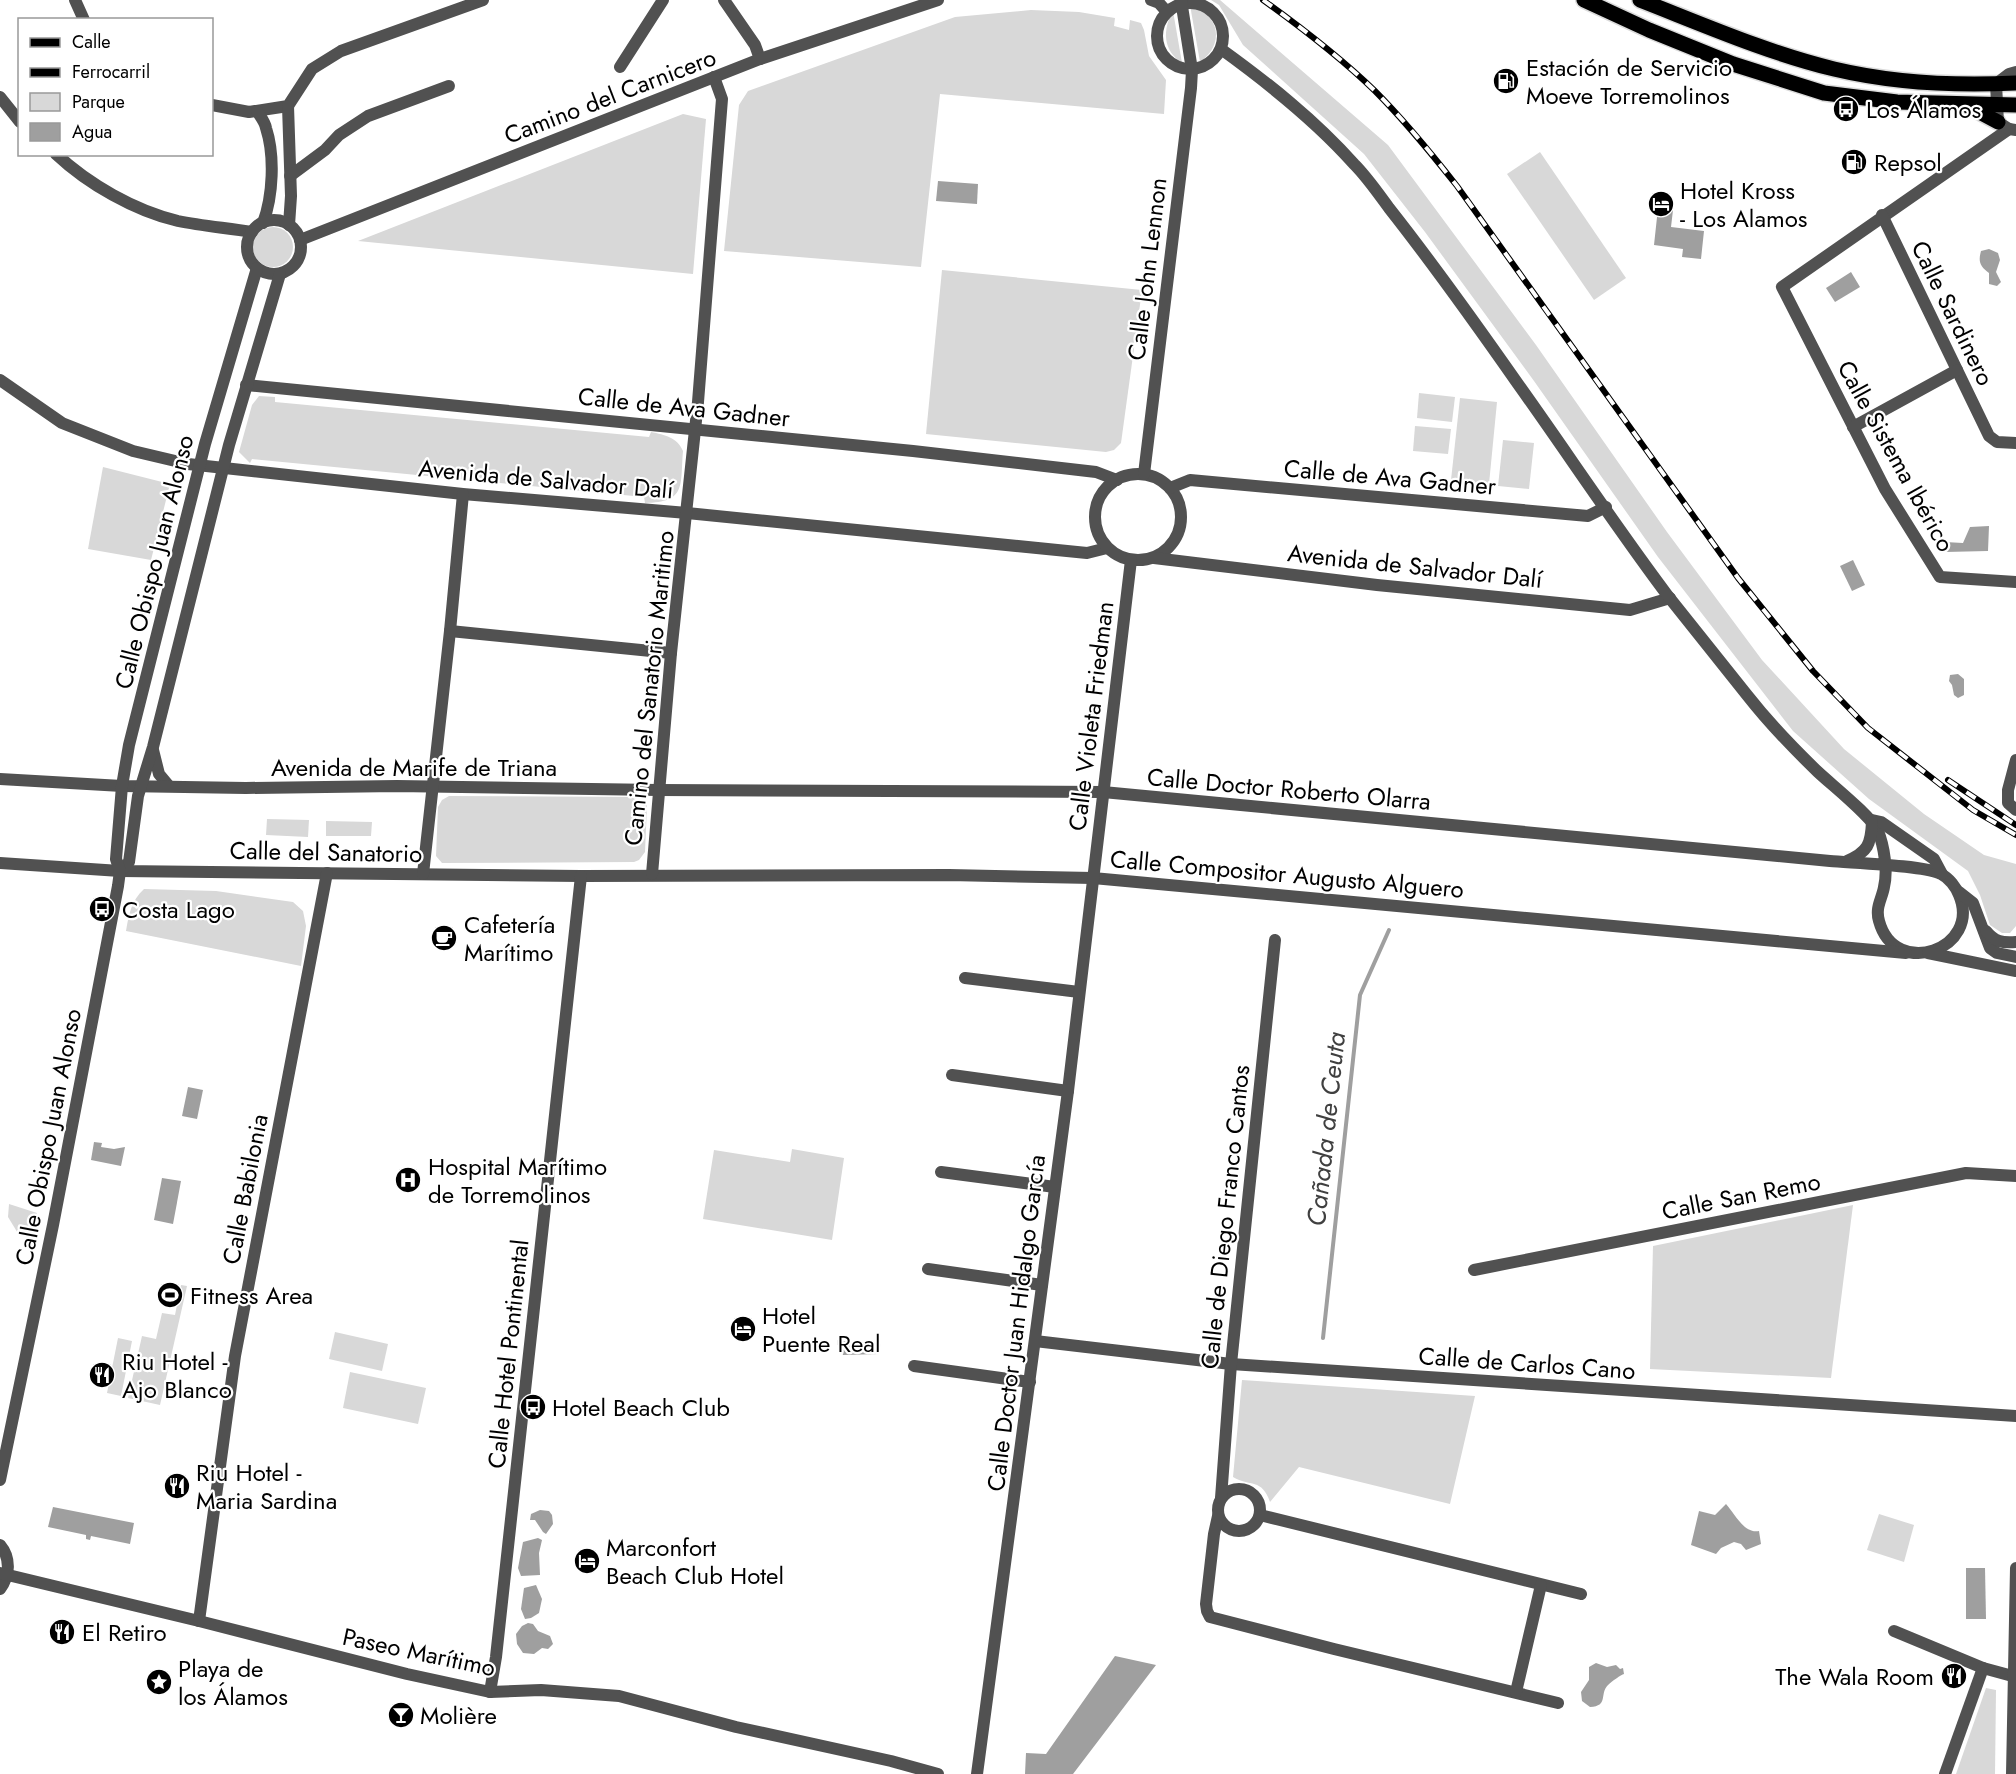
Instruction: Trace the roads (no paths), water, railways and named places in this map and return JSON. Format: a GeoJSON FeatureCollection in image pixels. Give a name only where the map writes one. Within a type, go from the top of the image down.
{"type":"FeatureCollection","features":[{"type":"Feature","properties":{"kind":"main road"},"geometry":{"type":"LineString","coordinates":[[1584,0],[1732,64],[1824,93],[1897,102],[2016,105]]}},
{"type":"Feature","properties":{"kind":"main road"},"geometry":{"type":"LineString","coordinates":[[1640,0],[1792,57],[1835,69],[1898,80],[1971,84],[1996,84],[2014,76]]}},
{"type":"Feature","properties":{"kind":"main road"},"geometry":{"type":"LineString","coordinates":[[1971,84],[2014,76]]}},
{"type":"Feature","properties":{"kind":"main road"},"geometry":{"type":"LineString","coordinates":[[1965,105],[2008,127]]}},
{"type":"Feature","properties":{"kind":"street"},"geometry":{"type":"LineString","coordinates":[[75,0],[83,18]]}},
{"type":"Feature","properties":{"kind":"street"},"geometry":{"type":"LineString","coordinates":[[289,225],[288,106],[312,69],[341,51],[483,0]]}},
{"type":"Feature","properties":{"kind":"street"},"geometry":{"type":"LineString","coordinates":[[620,67],[663,0]]}},
{"type":"Feature","properties":{"kind":"street"},"geometry":{"type":"LineString","coordinates":[[724,0],[755,45],[760,59]]}},
{"type":"Feature","properties":{"kind":"street","name":"Camino del Carnicero"},"geometry":{"type":"LineString","coordinates":[[300,240],[760,59],[938,0]]}},
{"type":"Feature","properties":{"kind":"street"},"geometry":{"type":"LineString","coordinates":[[1150,0],[1159,3],[1167,12]]}},
{"type":"Feature","properties":{"kind":"street"},"geometry":{"type":"LineString","coordinates":[[1181,2],[1192,70]]}},
{"type":"Feature","properties":{"kind":"street"},"geometry":{"type":"LineString","coordinates":[[1181,2],[1203,5],[1219,19],[1223,28],[1224,39],[1221,50],[1209,64],[1192,70],[1173,64],[1165,58],[1157,39],[1161,20],[1167,12],[1181,2]]}},
{"type":"Feature","properties":{"kind":"street"},"geometry":{"type":"LineString","coordinates":[[1221,50],[1290,102],[1354,164],[1424,251],[1670,598],[1770,724],[1818,772],[1872,820],[1880,834],[1885,866],[1884,887],[1878,901],[1878,918],[1886,937],[1899,948],[1921,953],[1946,945],[1956,934],[1962,920],[1959,892]]}},
{"type":"Feature","properties":{"kind":"street","name":"Calle John Lennon"},"geometry":{"type":"LineString","coordinates":[[1144,474],[1192,70]]}},
{"type":"Feature","properties":{"kind":"street","name":"Camino del Sanatorio Maritimo"},"geometry":{"type":"LineString","coordinates":[[652,874],[671,653],[695,430],[722,99],[714,77]]}},
{"type":"Feature","properties":{"kind":"street"},"geometry":{"type":"LineString","coordinates":[[1882,215],[2008,127],[1996,106],[1996,84]]}},
{"type":"Feature","properties":{"kind":"street"},"geometry":{"type":"LineString","coordinates":[[290,176],[326,150],[339,135],[368,116],[449,86]]}},
{"type":"Feature","properties":{"kind":"street"},"geometry":{"type":"LineString","coordinates":[[0,97],[18,120]]}},
{"type":"Feature","properties":{"kind":"street"},"geometry":{"type":"LineString","coordinates":[[213,105],[249,111],[288,106]]}},
{"type":"Feature","properties":{"kind":"street"},"geometry":{"type":"LineString","coordinates":[[257,111],[266,126],[270,151],[268,207],[262,223]]}},
{"type":"Feature","properties":{"kind":"street"},"geometry":{"type":"LineString","coordinates":[[58,156],[72,170],[120,200],[176,220],[252,232]]}},
{"type":"Feature","properties":{"kind":"street","name":"Calle Sistema Ibérico"},"geometry":{"type":"LineString","coordinates":[[1882,215],[1782,287],[1885,489],[1940,577],[2016,582]]}},
{"type":"Feature","properties":{"kind":"street","name":"Calle Sardinero"},"geometry":{"type":"LineString","coordinates":[[1882,215],[1989,436],[1997,442],[2016,443]]}},
{"type":"Feature","properties":{"kind":"street"},"geometry":{"type":"LineString","coordinates":[[271,220],[289,225],[300,240],[300,258],[295,265],[280,274],[264,272],[256,268],[247,248],[252,232],[262,223],[271,220]]}},
{"type":"Feature","properties":{"kind":"street","name":"Calle Obispo Juan Alonso"},"geometry":{"type":"LineString","coordinates":[[0,1480],[53,1225],[120,871],[116,859],[122,786],[129,745],[200,466],[256,268]]}},
{"type":"Feature","properties":{"kind":"street","name":"Calle Obispo Juan Alonso"},"geometry":{"type":"LineString","coordinates":[[120,871],[129,862],[140,786],[153,747],[223,468],[280,274]]}},
{"type":"Feature","properties":{"kind":"street"},"geometry":{"type":"LineString","coordinates":[[1853,427],[1957,370]]}},
{"type":"Feature","properties":{"kind":"street","name":"Avenida de Salvador Dalí"},"geometry":{"type":"LineString","coordinates":[[0,381],[62,423],[133,451],[200,466],[463,494],[687,513],[1088,553],[1107,548]]}},
{"type":"Feature","properties":{"kind":"street","name":"Calle de Ava Gadner"},"geometry":{"type":"LineString","coordinates":[[246,385],[906,450],[1085,470],[1116,480]]}},
{"type":"Feature","properties":{"kind":"street"},"geometry":{"type":"LineString","coordinates":[[1144,474],[1154,477],[1170,488],[1178,500],[1182,513],[1181,527],[1175,540],[1166,551],[1143,561],[1118,556],[1107,548],[1098,531],[1095,512],[1106,488],[1116,480],[1130,475],[1144,474]]}},
{"type":"Feature","properties":{"kind":"street","name":"Calle de Ava Gadner"},"geometry":{"type":"LineString","coordinates":[[1170,488],[1190,480],[1588,516],[1606,507]]}},
{"type":"Feature","properties":{"kind":"street"},"geometry":{"type":"LineString","coordinates":[[423,874],[463,494]]}},
{"type":"Feature","properties":{"kind":"street","name":"Avenida de Salvador Dalí"},"geometry":{"type":"LineString","coordinates":[[1154,558],[1377,585],[1630,610],[1670,598]]}},
{"type":"Feature","properties":{"kind":"street","name":"Calle Violeta Friedman"},"geometry":{"type":"LineString","coordinates":[[1093,878],[1131,560]]}},
{"type":"Feature","properties":{"kind":"street"},"geometry":{"type":"LineString","coordinates":[[450,631],[671,653]]}},
{"type":"Feature","properties":{"kind":"street"},"geometry":{"type":"LineString","coordinates":[[153,747],[159,774],[170,786]]}},
{"type":"Feature","properties":{"kind":"street"},"geometry":{"type":"LineString","coordinates":[[2016,760],[2008,790],[2008,803],[2016,810]]}},
{"type":"Feature","properties":{"kind":"street","name":"Avenida de Marife de Triana"},"geometry":{"type":"LineString","coordinates":[[0,779],[122,786],[658,790]]}},
{"type":"Feature","properties":{"kind":"street","name":"Calle Doctor Roberto Olarra"},"geometry":{"type":"LineString","coordinates":[[658,790],[1103,792],[1914,868]]}},
{"type":"Feature","properties":{"kind":"street"},"geometry":{"type":"LineString","coordinates":[[1845,862],[1860,855],[1871,841],[1872,820]]}},
{"type":"Feature","properties":{"kind":"street"},"geometry":{"type":"LineString","coordinates":[[1872,820],[1881,822],[1934,860],[1942,874]]}},
{"type":"Feature","properties":{"kind":"street","name":"Calle del Sanatorio"},"geometry":{"type":"LineString","coordinates":[[0,863],[120,871],[581,876],[652,874]]}},
{"type":"Feature","properties":{"kind":"street"},"geometry":{"type":"LineString","coordinates":[[1884,887],[1898,874],[1914,868],[1930,869],[1942,874],[1973,903],[1990,948],[1997,953],[2016,957]]}},
{"type":"Feature","properties":{"kind":"street","name":"Calle Babilonia"},"geometry":{"type":"LineString","coordinates":[[199,1621],[235,1356],[327,873]]}},
{"type":"Feature","properties":{"kind":"street","name":"Calle Compositor Augusto Alguero"},"geometry":{"type":"LineString","coordinates":[[652,874],[1093,878],[1921,953],[2016,971]]}},
{"type":"Feature","properties":{"kind":"street","name":"Calle Hotel Pontinental"},"geometry":{"type":"LineString","coordinates":[[490,1692],[496,1657],[581,876]]}},
{"type":"Feature","properties":{"kind":"street","name":"Calle Doctor Juan Hidalgo García"},"geometry":{"type":"LineString","coordinates":[[977,1774],[1068,1091],[1093,878]]}},
{"type":"Feature","properties":{"kind":"street"},"geometry":{"type":"LineString","coordinates":[[1982,926],[1992,938],[2002,943],[2016,942]]}},
{"type":"Feature","properties":{"kind":"street","name":"Calle de Diego Franco Cantos"},"geometry":{"type":"LineString","coordinates":[[1221,1498],[1231,1364],[1275,940]]}},
{"type":"Feature","properties":{"kind":"street"},"geometry":{"type":"LineString","coordinates":[[964,978],[1079,992]]}},
{"type":"Feature","properties":{"kind":"street"},"geometry":{"type":"LineString","coordinates":[[952,1075],[1068,1091]]}},
{"type":"Feature","properties":{"kind":"street"},"geometry":{"type":"LineString","coordinates":[[941,1172],[1055,1187]]}},
{"type":"Feature","properties":{"kind":"street","name":"Calle San Remo"},"geometry":{"type":"LineString","coordinates":[[1474,1270],[1966,1173],[2016,1176]]}},
{"type":"Feature","properties":{"kind":"street"},"geometry":{"type":"LineString","coordinates":[[928,1269],[1042,1285]]}},
{"type":"Feature","properties":{"kind":"street","name":"Calle de Carlos Cano"},"geometry":{"type":"LineString","coordinates":[[1035,1341],[1231,1364],[2016,1416]]}},
{"type":"Feature","properties":{"kind":"street"},"geometry":{"type":"LineString","coordinates":[[914,1366],[1030,1382]]}},
{"type":"Feature","properties":{"kind":"street"},"geometry":{"type":"LineString","coordinates":[[1218,1516],[1222,1524],[1229,1529],[1242,1532],[1254,1526],[1260,1515],[1258,1500],[1249,1491],[1237,1488],[1230,1490],[1221,1498],[1214,1534],[1206,1604],[1210,1617],[1558,1704]]}},
{"type":"Feature","properties":{"kind":"street"},"geometry":{"type":"LineString","coordinates":[[1260,1515],[1581,1594]]}},
{"type":"Feature","properties":{"kind":"street"},"geometry":{"type":"LineString","coordinates":[[0,1545],[9,1561],[3,1574],[5,1582],[0,1589]]}},
{"type":"Feature","properties":{"kind":"street"},"geometry":{"type":"LineString","coordinates":[[2012,1774],[2016,1568]]}},
{"type":"Feature","properties":{"kind":"street","name":"Paseo Marítimo"},"geometry":{"type":"LineString","coordinates":[[3,1574],[407,1674],[490,1692],[541,1690],[619,1696],[736,1727],[891,1761],[938,1774]]}},
{"type":"Feature","properties":{"kind":"street"},"geometry":{"type":"LineString","coordinates":[[1516,1692],[1541,1585]]}},
{"type":"Feature","properties":{"kind":"street"},"geometry":{"type":"LineString","coordinates":[[1893,1631],[1983,1668],[2015,1677]]}},
{"type":"Feature","properties":{"kind":"street"},"geometry":{"type":"LineString","coordinates":[[1945,1774],[1983,1668]]}},
{"type":"Feature","properties":{"kind":"water"},"geometry":{"type":"Polygon","coordinates":[[[938,181],[978,184],[977,204],[936,201],[938,181]]]}},
{"type":"Feature","properties":{"kind":"water"},"geometry":{"type":"Polygon","coordinates":[[[1658,208],[1673,210],[1671,227],[1704,231],[1701,259],[1682,257],[1683,249],[1654,245],[1658,208]]]}},
{"type":"Feature","properties":{"kind":"water"},"geometry":{"type":"Polygon","coordinates":[[[1989,249],[1998,253],[2000,260],[1996,272],[2001,282],[1997,286],[1989,284],[1989,273],[1980,261],[1981,251],[1989,249]]]}},
{"type":"Feature","properties":{"kind":"water"},"geometry":{"type":"Polygon","coordinates":[[[1851,272],[1860,287],[1835,302],[1826,288],[1851,272]]]}},
{"type":"Feature","properties":{"kind":"water"},"geometry":{"type":"Polygon","coordinates":[[[1989,526],[1988,551],[1945,552],[1945,542],[1963,543],[1970,527],[1989,526]]]}},
{"type":"Feature","properties":{"kind":"water"},"geometry":{"type":"Polygon","coordinates":[[[1853,560],[1865,585],[1852,591],[1840,566],[1853,560]]]}},
{"type":"Feature","properties":{"kind":"water"},"geometry":{"type":"Polygon","coordinates":[[[1958,674],[1964,679],[1964,695],[1958,698],[1954,695],[1949,681],[1950,675],[1958,674]]]}},
{"type":"Feature","properties":{"kind":"water"},"geometry":{"type":"Polygon","coordinates":[[[188,1087],[203,1090],[197,1119],[182,1116],[188,1087]]]}},
{"type":"Feature","properties":{"kind":"water"},"geometry":{"type":"Polygon","coordinates":[[[94,1142],[102,1143],[101,1147],[114,1149],[125,1147],[121,1166],[91,1160],[94,1142]]]}},
{"type":"Feature","properties":{"kind":"water"},"geometry":{"type":"Polygon","coordinates":[[[162,1178],[181,1181],[173,1224],[154,1220],[162,1178]]]}},
{"type":"Feature","properties":{"kind":"water"},"geometry":{"type":"Polygon","coordinates":[[[837,1340],[871,1345],[871,1342],[881,1344],[879,1354],[843,1355],[840,1345],[837,1345],[837,1340]]]}},
{"type":"Feature","properties":{"kind":"water"},"geometry":{"type":"Polygon","coordinates":[[[1726,1504],[1744,1526],[1759,1531],[1761,1544],[1746,1550],[1741,1544],[1734,1542],[1721,1548],[1716,1554],[1691,1545],[1699,1511],[1715,1515],[1726,1504]]]}},
{"type":"Feature","properties":{"kind":"water"},"geometry":{"type":"Polygon","coordinates":[[[53,1507],[134,1523],[130,1544],[91,1536],[90,1540],[86,1539],[86,1535],[48,1527],[53,1507]]]}},
{"type":"Feature","properties":{"kind":"water"},"geometry":{"type":"Polygon","coordinates":[[[540,1510],[549,1511],[552,1515],[553,1524],[546,1534],[535,1520],[530,1520],[531,1514],[540,1510]]]}},
{"type":"Feature","properties":{"kind":"water"},"geometry":{"type":"Polygon","coordinates":[[[538,1538],[542,1540],[539,1553],[540,1575],[521,1576],[518,1568],[523,1542],[538,1538]]]}},
{"type":"Feature","properties":{"kind":"water"},"geometry":{"type":"Polygon","coordinates":[[[1966,1568],[1985,1568],[1986,1619],[1966,1619],[1966,1568]]]}},
{"type":"Feature","properties":{"kind":"water"},"geometry":{"type":"Polygon","coordinates":[[[536,1585],[542,1599],[539,1613],[525,1619],[521,1609],[524,1588],[536,1585]]]}},
{"type":"Feature","properties":{"kind":"water"},"geometry":{"type":"Polygon","coordinates":[[[528,1623],[533,1624],[538,1631],[550,1636],[553,1644],[548,1649],[542,1648],[534,1654],[523,1653],[517,1644],[516,1634],[522,1626],[528,1623]]]}},
{"type":"Feature","properties":{"kind":"water"},"geometry":{"type":"Polygon","coordinates":[[[1115,1656],[1156,1665],[1073,1774],[1025,1774],[1026,1753],[1046,1754],[1115,1656]]]}},
{"type":"Feature","properties":{"kind":"water"},"geometry":{"type":"Polygon","coordinates":[[[1596,1663],[1607,1667],[1616,1665],[1620,1669],[1623,1668],[1624,1674],[1605,1688],[1600,1704],[1590,1707],[1582,1701],[1581,1692],[1589,1680],[1589,1667],[1596,1663]]]}},
{"type":"Feature","properties":{"kind":"waterway","name":"Cañada de Ceuta"},"geometry":{"type":"LineString","coordinates":[[1323,1338],[1360,995],[1389,930]]}},
{"type":"Feature","properties":{"kind":"railway"},"geometry":{"type":"LineString","coordinates":[[1263,0],[1362,79],[1428,149],[1457,186],[1738,578],[1813,671],[1868,728],[1973,810],[2016,835]]}},
{"type":"Feature","properties":{"kind":"railway"},"geometry":{"type":"LineString","coordinates":[[1948,780],[2016,825]]}},
{"type":"Feature","properties":{"kind":"place","name":"Estación de Servicio Moeve Torremolinos"},"geometry":{"type":"Point","coordinates":[1506,81]}},
{"type":"Feature","properties":{"kind":"place","name":"Los Álamos"},"geometry":{"type":"Point","coordinates":[1846,109]}},
{"type":"Feature","properties":{"kind":"place","name":"Repsol"},"geometry":{"type":"Point","coordinates":[1854,162]}},
{"type":"Feature","properties":{"kind":"place","name":"Hotel Kross - Los Alamos"},"geometry":{"type":"Point","coordinates":[1661,204]}},
{"type":"Feature","properties":{"kind":"place","name":"Costa Lago"},"geometry":{"type":"Point","coordinates":[102,909]}},
{"type":"Feature","properties":{"kind":"place","name":"Cafetería Marítimo"},"geometry":{"type":"Point","coordinates":[444,938]}},
{"type":"Feature","properties":{"kind":"place","name":"Hospital Marítimo de Torremolinos"},"geometry":{"type":"Point","coordinates":[408,1180]}},
{"type":"Feature","properties":{"kind":"place","name":"Fitness Area"},"geometry":{"type":"Point","coordinates":[170,1295]}},
{"type":"Feature","properties":{"kind":"place","name":"Hotel Puente Real"},"geometry":{"type":"Point","coordinates":[743,1329]}},
{"type":"Feature","properties":{"kind":"place","name":"Riu Hotel - Ajo Blanco"},"geometry":{"type":"Point","coordinates":[102,1375]}},
{"type":"Feature","properties":{"kind":"place","name":"Hotel Beach Club"},"geometry":{"type":"Point","coordinates":[533,1407]}},
{"type":"Feature","properties":{"kind":"place","name":"Riu Hotel - Maria Sardina"},"geometry":{"type":"Point","coordinates":[177,1486]}},
{"type":"Feature","properties":{"kind":"place","name":"Marconfort Beach Club Hotel"},"geometry":{"type":"Point","coordinates":[587,1561]}},
{"type":"Feature","properties":{"kind":"place","name":"El Retiro"},"geometry":{"type":"Point","coordinates":[62,1632]}},
{"type":"Feature","properties":{"kind":"place","name":"The Wala Room"},"geometry":{"type":"Point","coordinates":[1954,1676]}},
{"type":"Feature","properties":{"kind":"place","name":"Playa de los Álamos"},"geometry":{"type":"Point","coordinates":[159,1682]}},
{"type":"Feature","properties":{"kind":"place","name":"Molière"},"geometry":{"type":"Point","coordinates":[401,1715]}}]}
